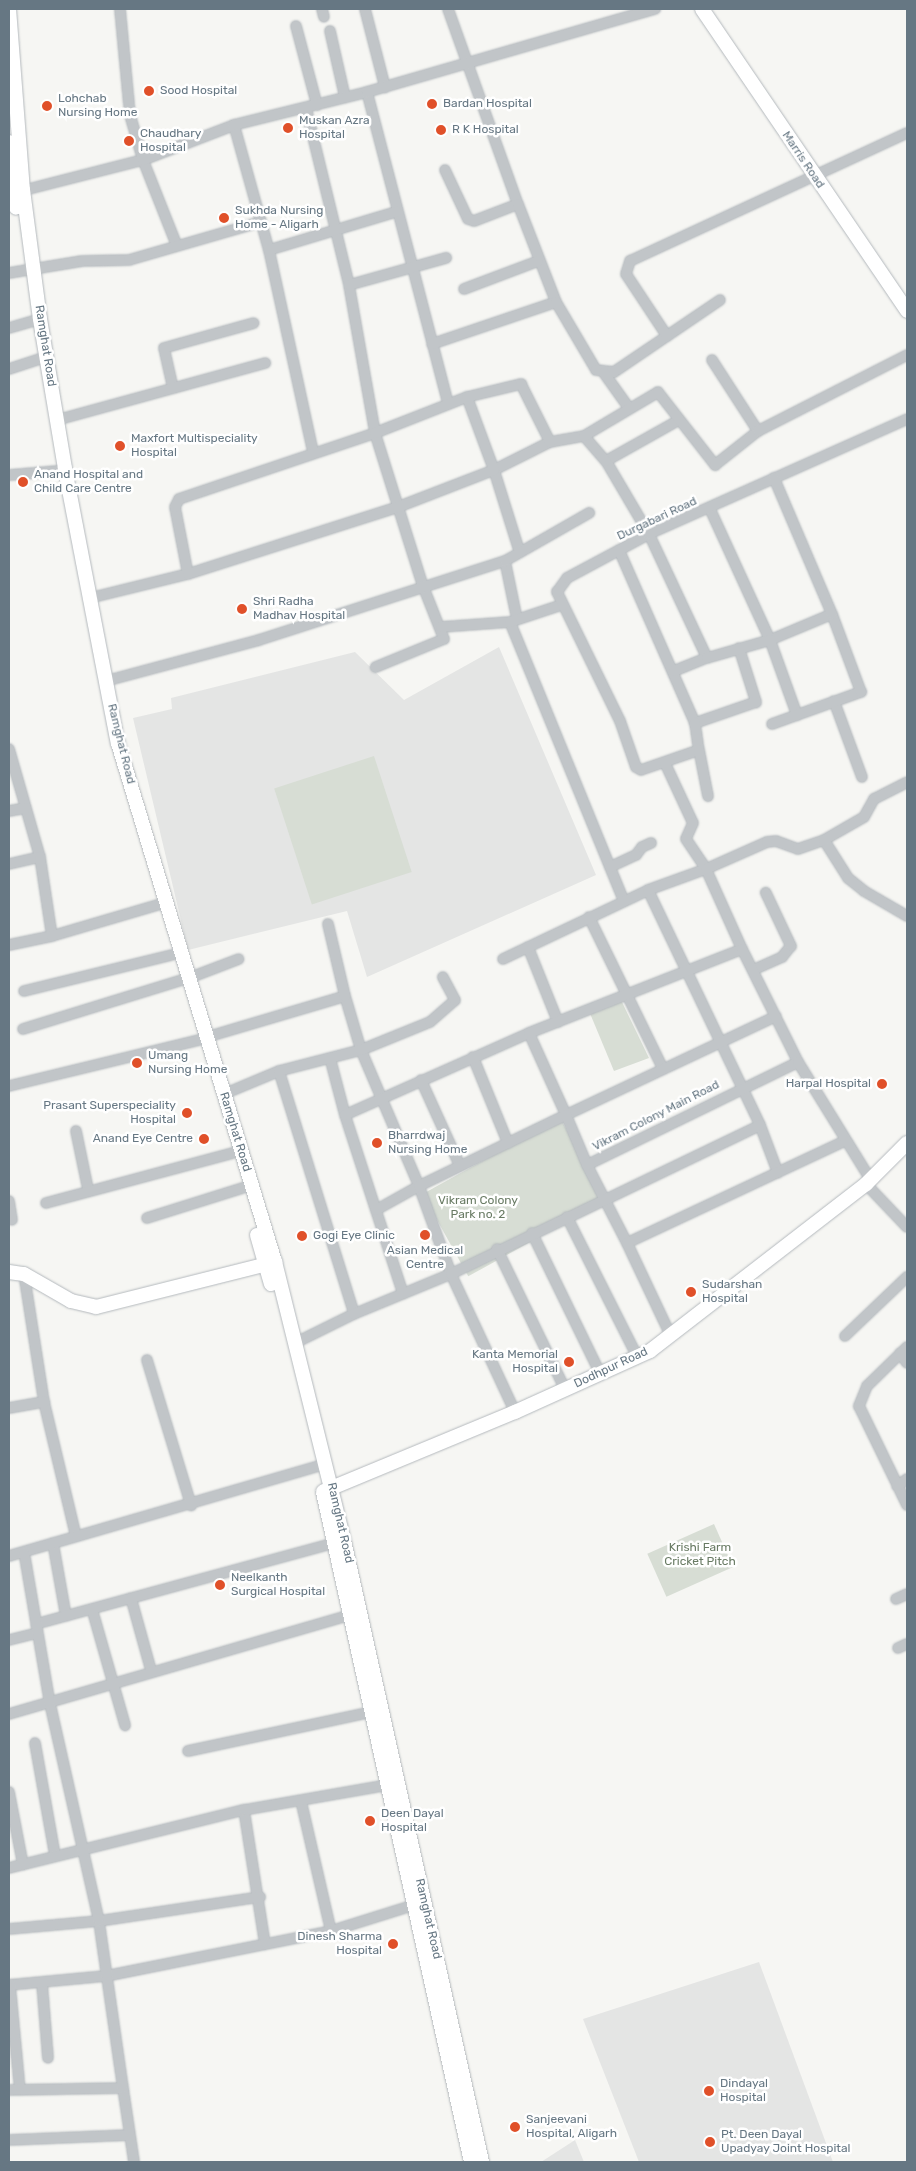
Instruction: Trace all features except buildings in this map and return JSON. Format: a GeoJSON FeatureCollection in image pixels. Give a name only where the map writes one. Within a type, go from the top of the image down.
{"type":"FeatureCollection","features":[{"type":"Feature","properties":{"kind":"main road","name":"Ramghat Road"},"geometry":{"type":"LineString","coordinates":[[9,9],[19,192]]}},
{"type":"Feature","properties":{"kind":"main road","name":"Marris Road"},"geometry":{"type":"LineString","coordinates":[[702,9],[813,176],[907,311]]}},
{"type":"Feature","properties":{"kind":"main road","name":"Ramghat Road"},"geometry":{"type":"LineString","coordinates":[[9,142],[19,192],[37,320],[118,743],[172,955],[185,980]]}},
{"type":"Feature","properties":{"kind":"main road","name":"Ramghat Road"},"geometry":{"type":"LineString","coordinates":[[37,320],[40,359],[58,471],[111,745],[203,1038],[232,1153],[295,1343],[321,1465]]}},
{"type":"Feature","properties":{"kind":"main road","name":"Ramghat Road"},"geometry":{"type":"LineString","coordinates":[[203,1038],[224,1094],[270,1263],[327,1489],[482,2162]]}},
{"type":"Feature","properties":{"kind":"main road","name":"Dodhpur Road"},"geometry":{"type":"LineString","coordinates":[[327,1489],[515,1412],[637,1356],[670,1334],[869,1182],[907,1143]]}},
{"type":"Feature","properties":{"kind":"main road"},"geometry":{"type":"LineString","coordinates":[[9,1272],[24,1274],[71,1301],[96,1307],[270,1263]]}},
{"type":"Feature","properties":{"kind":"main road","name":"Ramghat Road"},"geometry":{"type":"LineString","coordinates":[[327,1489],[334,1543],[471,2162]]}},
{"type":"Feature","properties":{"kind":"street"},"geometry":{"type":"LineString","coordinates":[[120,9],[126,88],[143,160],[177,246]]}},
{"type":"Feature","properties":{"kind":"street"},"geometry":{"type":"LineString","coordinates":[[365,9],[384,87]]}},
{"type":"Feature","properties":{"kind":"street"},"geometry":{"type":"LineString","coordinates":[[448,9],[538,261],[556,302],[596,370],[604,373],[614,372],[720,300]]}},
{"type":"Feature","properties":{"kind":"street"},"geometry":{"type":"LineString","coordinates":[[19,192],[143,160],[234,125],[367,92],[654,9]]}},
{"type":"Feature","properties":{"kind":"street"},"geometry":{"type":"LineString","coordinates":[[296,26],[317,105]]}},
{"type":"Feature","properties":{"kind":"street"},"geometry":{"type":"LineString","coordinates":[[330,31],[345,98]]}},
{"type":"Feature","properties":{"kind":"street"},"geometry":{"type":"LineString","coordinates":[[367,92],[396,212],[448,402]]}},
{"type":"Feature","properties":{"kind":"street"},"geometry":{"type":"LineString","coordinates":[[306,108],[349,285],[375,433],[422,586],[441,626],[444,639],[376,667]]}},
{"type":"Feature","properties":{"kind":"street"},"geometry":{"type":"LineString","coordinates":[[234,125],[269,250],[313,451]]}},
{"type":"Feature","properties":{"kind":"street"},"geometry":{"type":"LineString","coordinates":[[667,336],[626,274],[630,262],[907,132]]}},
{"type":"Feature","properties":{"kind":"street"},"geometry":{"type":"LineString","coordinates":[[445,170],[468,219],[474,220],[518,204]]}},
{"type":"Feature","properties":{"kind":"street"},"geometry":{"type":"LineString","coordinates":[[269,250],[396,212]]}},
{"type":"Feature","properties":{"kind":"street"},"geometry":{"type":"LineString","coordinates":[[9,273],[82,261],[130,260],[261,222]]}},
{"type":"Feature","properties":{"kind":"street"},"geometry":{"type":"LineString","coordinates":[[349,285],[446,258]]}},
{"type":"Feature","properties":{"kind":"street"},"geometry":{"type":"LineString","coordinates":[[464,289],[538,261]]}},
{"type":"Feature","properties":{"kind":"street"},"geometry":{"type":"LineString","coordinates":[[432,344],[556,302]]}},
{"type":"Feature","properties":{"kind":"street"},"geometry":{"type":"LineString","coordinates":[[9,328],[37,320]]}},
{"type":"Feature","properties":{"kind":"street"},"geometry":{"type":"LineString","coordinates":[[173,388],[164,348],[254,323]]}},
{"type":"Feature","properties":{"kind":"street"},"geometry":{"type":"LineString","coordinates":[[90,598],[188,574],[398,507],[494,470],[550,442],[584,436],[658,392],[715,465],[758,431],[907,355]]}},
{"type":"Feature","properties":{"kind":"street"},"geometry":{"type":"LineString","coordinates":[[9,369],[40,359]]}},
{"type":"Feature","properties":{"kind":"street"},"geometry":{"type":"LineString","coordinates":[[712,360],[758,431]]}},
{"type":"Feature","properties":{"kind":"street"},"geometry":{"type":"LineString","coordinates":[[57,420],[265,363]]}},
{"type":"Feature","properties":{"kind":"street"},"geometry":{"type":"LineString","coordinates":[[604,373],[629,408]]}},
{"type":"Feature","properties":{"kind":"street"},"geometry":{"type":"LineString","coordinates":[[188,574],[175,507],[179,499],[313,451],[375,433],[448,402],[521,384],[550,442]]}},
{"type":"Feature","properties":{"kind":"street"},"geometry":{"type":"LineString","coordinates":[[468,397],[494,470],[518,550]]}},
{"type":"Feature","properties":{"kind":"street","name":"Durgabari Road"},"geometry":{"type":"LineString","coordinates":[[561,605],[557,592],[560,584],[619,550],[649,534],[710,509],[774,478],[907,419]]}},
{"type":"Feature","properties":{"kind":"street"},"geometry":{"type":"LineString","coordinates":[[606,461],[679,420]]}},
{"type":"Feature","properties":{"kind":"street"},"geometry":{"type":"LineString","coordinates":[[584,436],[606,461],[649,534],[707,658]]}},
{"type":"Feature","properties":{"kind":"street"},"geometry":{"type":"LineString","coordinates":[[9,475],[58,471]]}},
{"type":"Feature","properties":{"kind":"street"},"geometry":{"type":"LineString","coordinates":[[772,724],[861,692],[832,614],[774,478]]}},
{"type":"Feature","properties":{"kind":"street"},"geometry":{"type":"LineString","coordinates":[[710,509],[770,640],[797,715]]}},
{"type":"Feature","properties":{"kind":"street"},"geometry":{"type":"LineString","coordinates":[[106,681],[259,640],[422,586],[505,561],[518,550],[589,513]]}},
{"type":"Feature","properties":{"kind":"street"},"geometry":{"type":"LineString","coordinates":[[619,550],[674,671],[694,723],[708,796]]}},
{"type":"Feature","properties":{"kind":"street"},"geometry":{"type":"LineString","coordinates":[[505,561],[513,620],[624,901]]}},
{"type":"Feature","properties":{"kind":"street"},"geometry":{"type":"LineString","coordinates":[[441,626],[513,620],[561,605],[620,721],[636,767],[646,770],[699,750]]}},
{"type":"Feature","properties":{"kind":"street"},"geometry":{"type":"LineString","coordinates":[[674,671],[707,658],[770,640],[832,614]]}},
{"type":"Feature","properties":{"kind":"street"},"geometry":{"type":"LineString","coordinates":[[694,723],[756,702],[739,648]]}},
{"type":"Feature","properties":{"kind":"street"},"geometry":{"type":"LineString","coordinates":[[834,701],[862,777]]}},
{"type":"Feature","properties":{"kind":"street"},"geometry":{"type":"LineString","coordinates":[[9,749],[40,857],[52,936]]}},
{"type":"Feature","properties":{"kind":"street"},"geometry":{"type":"LineString","coordinates":[[665,763],[693,823],[686,838],[706,869],[742,950],[798,1062],[869,1182],[907,1227]]}},
{"type":"Feature","properties":{"kind":"street"},"geometry":{"type":"LineString","coordinates":[[503,959],[648,890],[706,869],[767,842],[776,841],[798,849],[824,840],[864,817],[874,799],[907,782]]}},
{"type":"Feature","properties":{"kind":"street"},"geometry":{"type":"LineString","coordinates":[[9,811],[26,808]]}},
{"type":"Feature","properties":{"kind":"street"},"geometry":{"type":"LineString","coordinates":[[824,840],[848,878],[864,891],[907,916]]}},
{"type":"Feature","properties":{"kind":"street"},"geometry":{"type":"LineString","coordinates":[[610,867],[636,855],[642,847],[651,842]]}},
{"type":"Feature","properties":{"kind":"street"},"geometry":{"type":"LineString","coordinates":[[9,864],[40,857]]}},
{"type":"Feature","properties":{"kind":"street"},"geometry":{"type":"LineString","coordinates":[[648,890],[760,1125],[778,1173]]}},
{"type":"Feature","properties":{"kind":"street"},"geometry":{"type":"LineString","coordinates":[[753,970],[782,957],[791,946],[766,893]]}},
{"type":"Feature","properties":{"kind":"street"},"geometry":{"type":"LineString","coordinates":[[9,945],[52,936],[160,904]]}},
{"type":"Feature","properties":{"kind":"street"},"geometry":{"type":"LineString","coordinates":[[589,917],[663,1069]]}},
{"type":"Feature","properties":{"kind":"street"},"geometry":{"type":"LineString","coordinates":[[328,924],[345,996],[361,1050],[419,1186],[451,1274],[515,1412]]}},
{"type":"Feature","properties":{"kind":"street"},"geometry":{"type":"LineString","coordinates":[[528,947],[558,1022]]}},
{"type":"Feature","properties":{"kind":"street"},"geometry":{"type":"LineString","coordinates":[[345,1114],[472,1057],[742,950]]}},
{"type":"Feature","properties":{"kind":"street"},"geometry":{"type":"LineString","coordinates":[[24,991],[172,955]]}},
{"type":"Feature","properties":{"kind":"street"},"geometry":{"type":"LineString","coordinates":[[23,1029],[185,980],[239,959]]}},
{"type":"Feature","properties":{"kind":"street"},"geometry":{"type":"LineString","coordinates":[[224,1094],[279,1071],[361,1050],[430,1022],[455,1000],[444,977]]}},
{"type":"Feature","properties":{"kind":"street"},"geometry":{"type":"LineString","coordinates":[[9,1086],[203,1038],[345,996]]}},
{"type":"Feature","properties":{"kind":"street"},"geometry":{"type":"LineString","coordinates":[[376,1210],[460,1166],[776,1016]]}},
{"type":"Feature","properties":{"kind":"street","name":"Vikram Colony Main Road"},"geometry":{"type":"LineString","coordinates":[[529,1034],[587,1165],[741,1087],[798,1062]]}},
{"type":"Feature","properties":{"kind":"street"},"geometry":{"type":"LineString","coordinates":[[472,1057],[508,1143]]}},
{"type":"Feature","properties":{"kind":"street"},"geometry":{"type":"LineString","coordinates":[[330,1058],[345,1114],[403,1294]]}},
{"type":"Feature","properties":{"kind":"street"},"geometry":{"type":"LineString","coordinates":[[279,1071],[354,1314]]}},
{"type":"Feature","properties":{"kind":"street"},"geometry":{"type":"LineString","coordinates":[[421,1080],[460,1166]]}},
{"type":"Feature","properties":{"kind":"street"},"geometry":{"type":"LineString","coordinates":[[295,1343],[354,1314],[451,1274],[497,1249],[605,1200],[760,1125]]}},
{"type":"Feature","properties":{"kind":"street"},"geometry":{"type":"LineString","coordinates":[[76,1131],[88,1190]]}},
{"type":"Feature","properties":{"kind":"street"},"geometry":{"type":"LineString","coordinates":[[627,1243],[845,1141]]}},
{"type":"Feature","properties":{"kind":"street"},"geometry":{"type":"LineString","coordinates":[[46,1203],[88,1190],[232,1153]]}},
{"type":"Feature","properties":{"kind":"street"},"geometry":{"type":"LineString","coordinates":[[587,1165],[627,1243],[670,1334]]}},
{"type":"Feature","properties":{"kind":"street"},"geometry":{"type":"LineString","coordinates":[[147,1218],[243,1188]]}},
{"type":"Feature","properties":{"kind":"street"},"geometry":{"type":"LineString","coordinates":[[9,1201],[12,1220]]}},
{"type":"Feature","properties":{"kind":"street"},"geometry":{"type":"LineString","coordinates":[[567,1217],[637,1356]]}},
{"type":"Feature","properties":{"kind":"street"},"geometry":{"type":"LineString","coordinates":[[532,1233],[600,1373]]}},
{"type":"Feature","properties":{"kind":"street"},"geometry":{"type":"LineString","coordinates":[[497,1249],[565,1389]]}},
{"type":"Feature","properties":{"kind":"street"},"geometry":{"type":"LineString","coordinates":[[24,1274],[44,1402],[76,1536]]}},
{"type":"Feature","properties":{"kind":"street"},"geometry":{"type":"LineString","coordinates":[[845,1336],[907,1277]]}},
{"type":"Feature","properties":{"kind":"street"},"geometry":{"type":"LineString","coordinates":[[904,1350],[907,1363]]}},
{"type":"Feature","properties":{"kind":"street"},"geometry":{"type":"LineString","coordinates":[[904,1350],[867,1386],[859,1406],[907,1506]]}},
{"type":"Feature","properties":{"kind":"street"},"geometry":{"type":"LineString","coordinates":[[147,1360],[191,1504]]}},
{"type":"Feature","properties":{"kind":"street"},"geometry":{"type":"LineString","coordinates":[[9,1408],[44,1402]]}},
{"type":"Feature","properties":{"kind":"street"},"geometry":{"type":"LineString","coordinates":[[9,1556],[321,1465]]}},
{"type":"Feature","properties":{"kind":"street"},"geometry":{"type":"LineString","coordinates":[[897,1486],[907,1479]]}},
{"type":"Feature","properties":{"kind":"street"},"geometry":{"type":"LineString","coordinates":[[53,1543],[66,1616]]}},
{"type":"Feature","properties":{"kind":"street"},"geometry":{"type":"LineString","coordinates":[[9,1640],[66,1616],[334,1543]]}},
{"type":"Feature","properties":{"kind":"street"},"geometry":{"type":"LineString","coordinates":[[24,1552],[50,1704],[99,1921],[134,2162]]}},
{"type":"Feature","properties":{"kind":"street"},"geometry":{"type":"LineString","coordinates":[[896,1600],[907,1594]]}},
{"type":"Feature","properties":{"kind":"street"},"geometry":{"type":"LineString","coordinates":[[131,1598],[151,1670]]}},
{"type":"Feature","properties":{"kind":"street"},"geometry":{"type":"LineString","coordinates":[[92,1609],[125,1725]]}},
{"type":"Feature","properties":{"kind":"street"},"geometry":{"type":"LineString","coordinates":[[9,1714],[50,1704],[151,1670],[350,1615]]}},
{"type":"Feature","properties":{"kind":"street"},"geometry":{"type":"LineString","coordinates":[[188,1750],[372,1712]]}},
{"type":"Feature","properties":{"kind":"street"},"geometry":{"type":"LineString","coordinates":[[35,1743],[55,1855]]}},
{"type":"Feature","properties":{"kind":"street"},"geometry":{"type":"LineString","coordinates":[[9,1868],[83,1848],[244,1810],[387,1785]]}},
{"type":"Feature","properties":{"kind":"street"},"geometry":{"type":"LineString","coordinates":[[9,1792],[23,1865]]}},
{"type":"Feature","properties":{"kind":"street"},"geometry":{"type":"LineString","coordinates":[[301,1801],[331,1931]]}},
{"type":"Feature","properties":{"kind":"street"},"geometry":{"type":"LineString","coordinates":[[244,1810],[260,1897],[265,1944]]}},
{"type":"Feature","properties":{"kind":"street"},"geometry":{"type":"LineString","coordinates":[[9,1929],[99,1921],[260,1897]]}},
{"type":"Feature","properties":{"kind":"street"},"geometry":{"type":"LineString","coordinates":[[20,2090],[9,1985],[106,1976],[331,1931],[414,1905]]}},
{"type":"Feature","properties":{"kind":"street"},"geometry":{"type":"LineString","coordinates":[[42,1983],[48,2058]]}},
{"type":"Feature","properties":{"kind":"street"},"geometry":{"type":"LineString","coordinates":[[9,2090],[123,2088]]}},
{"type":"Feature","properties":{"kind":"street"},"geometry":{"type":"LineString","coordinates":[[9,2140],[130,2135]]}},
{"type":"Feature","properties":{"kind":"shaded area"},"geometry":{"type":"Polygon","coordinates":[[[499,647],[596,875],[367,977],[347,911],[188,950],[133,718],[172,709],[171,698],[355,652],[404,700],[499,647]]]}},
{"type":"Feature","properties":{"kind":"shaded area","name":"Dindayal Hospital"},"geometry":{"type":"Polygon","coordinates":[[[759,1962],[833,2162],[639,2162],[583,2019],[759,1962]]]}},
{"type":"Feature","properties":{"kind":"shaded area"},"geometry":{"type":"Polygon","coordinates":[[[575,2140],[584,2162],[541,2162],[575,2140]]]}},
{"type":"Feature","properties":{"kind":"green space"},"geometry":{"type":"Polygon","coordinates":[[[374,756],[412,872],[312,904],[274,788],[374,756]]]}},
{"type":"Feature","properties":{"kind":"green space"},"geometry":{"type":"Polygon","coordinates":[[[621,1000],[649,1058],[614,1071],[589,1011],[621,1000]]]}},
{"type":"Feature","properties":{"kind":"green space","name":"Vikram Colony Park no. 2"},"geometry":{"type":"Polygon","coordinates":[[[560,1118],[606,1200],[468,1276],[423,1194],[560,1118]]]}},
{"type":"Feature","properties":{"kind":"green space","name":"Krishi Farm Cricket Pitch"},"geometry":{"type":"Polygon","coordinates":[[[714,1524],[733,1567],[666,1597],[647,1554],[714,1524]]]}},
{"type":"Feature","properties":{"kind":"place","name":"Sood Hospital"},"geometry":{"type":"Point","coordinates":[149,91]}},
{"type":"Feature","properties":{"kind":"place","name":"Bardan Hospital"},"geometry":{"type":"Point","coordinates":[432,104]}},
{"type":"Feature","properties":{"kind":"place","name":"Lohchab Nursing Home"},"geometry":{"type":"Point","coordinates":[47,106]}},
{"type":"Feature","properties":{"kind":"place","name":"Muskan Azra Hospital"},"geometry":{"type":"Point","coordinates":[288,128]}},
{"type":"Feature","properties":{"kind":"place","name":"R K Hospital"},"geometry":{"type":"Point","coordinates":[441,130]}},
{"type":"Feature","properties":{"kind":"place","name":"Chaudhary Hospital"},"geometry":{"type":"Point","coordinates":[129,141]}},
{"type":"Feature","properties":{"kind":"place","name":"Sukhda Nursing Home - Aligarh"},"geometry":{"type":"Point","coordinates":[224,218]}},
{"type":"Feature","properties":{"kind":"place","name":"Maxfort Multispeciality Hospital"},"geometry":{"type":"Point","coordinates":[120,446]}},
{"type":"Feature","properties":{"kind":"place","name":"Anand Hospital and Child Care Centre"},"geometry":{"type":"Point","coordinates":[23,482]}},
{"type":"Feature","properties":{"kind":"place","name":"Shri Radha Madhav Hospital"},"geometry":{"type":"Point","coordinates":[242,609]}},
{"type":"Feature","properties":{"kind":"place","name":"Umang Nursing Home"},"geometry":{"type":"Point","coordinates":[137,1063]}},
{"type":"Feature","properties":{"kind":"place","name":"Harpal Hospital"},"geometry":{"type":"Point","coordinates":[882,1084]}},
{"type":"Feature","properties":{"kind":"place","name":"Prasant Superspeciality Hospital"},"geometry":{"type":"Point","coordinates":[187,1113]}},
{"type":"Feature","properties":{"kind":"place","name":"Anand Eye Centre"},"geometry":{"type":"Point","coordinates":[204,1139]}},
{"type":"Feature","properties":{"kind":"place","name":"Bharrdwaj Nursing Home"},"geometry":{"type":"Point","coordinates":[377,1143]}},
{"type":"Feature","properties":{"kind":"place","name":"Asian Medical Centre"},"geometry":{"type":"Point","coordinates":[425,1235]}},
{"type":"Feature","properties":{"kind":"place","name":"Gogi Eye Clinic"},"geometry":{"type":"Point","coordinates":[302,1236]}},
{"type":"Feature","properties":{"kind":"place","name":"Sudarshan Hospital"},"geometry":{"type":"Point","coordinates":[691,1292]}},
{"type":"Feature","properties":{"kind":"place","name":"Kanta Memorial Hospital"},"geometry":{"type":"Point","coordinates":[569,1362]}},
{"type":"Feature","properties":{"kind":"place","name":"Neelkanth Surgical Hospital"},"geometry":{"type":"Point","coordinates":[220,1585]}},
{"type":"Feature","properties":{"kind":"place","name":"Deen Dayal Hospital"},"geometry":{"type":"Point","coordinates":[370,1821]}},
{"type":"Feature","properties":{"kind":"place","name":"Dinesh Sharma Hospital"},"geometry":{"type":"Point","coordinates":[393,1944]}},
{"type":"Feature","properties":{"kind":"place","name":"Dindayal Hospital"},"geometry":{"type":"Point","coordinates":[709,2091]}},
{"type":"Feature","properties":{"kind":"place","name":"Sanjeevani Hospital, Aligarh"},"geometry":{"type":"Point","coordinates":[515,2127]}},
{"type":"Feature","properties":{"kind":"place","name":"Pt. Deen Dayal Upadyay Joint Hospital"},"geometry":{"type":"Point","coordinates":[710,2142]}}]}
